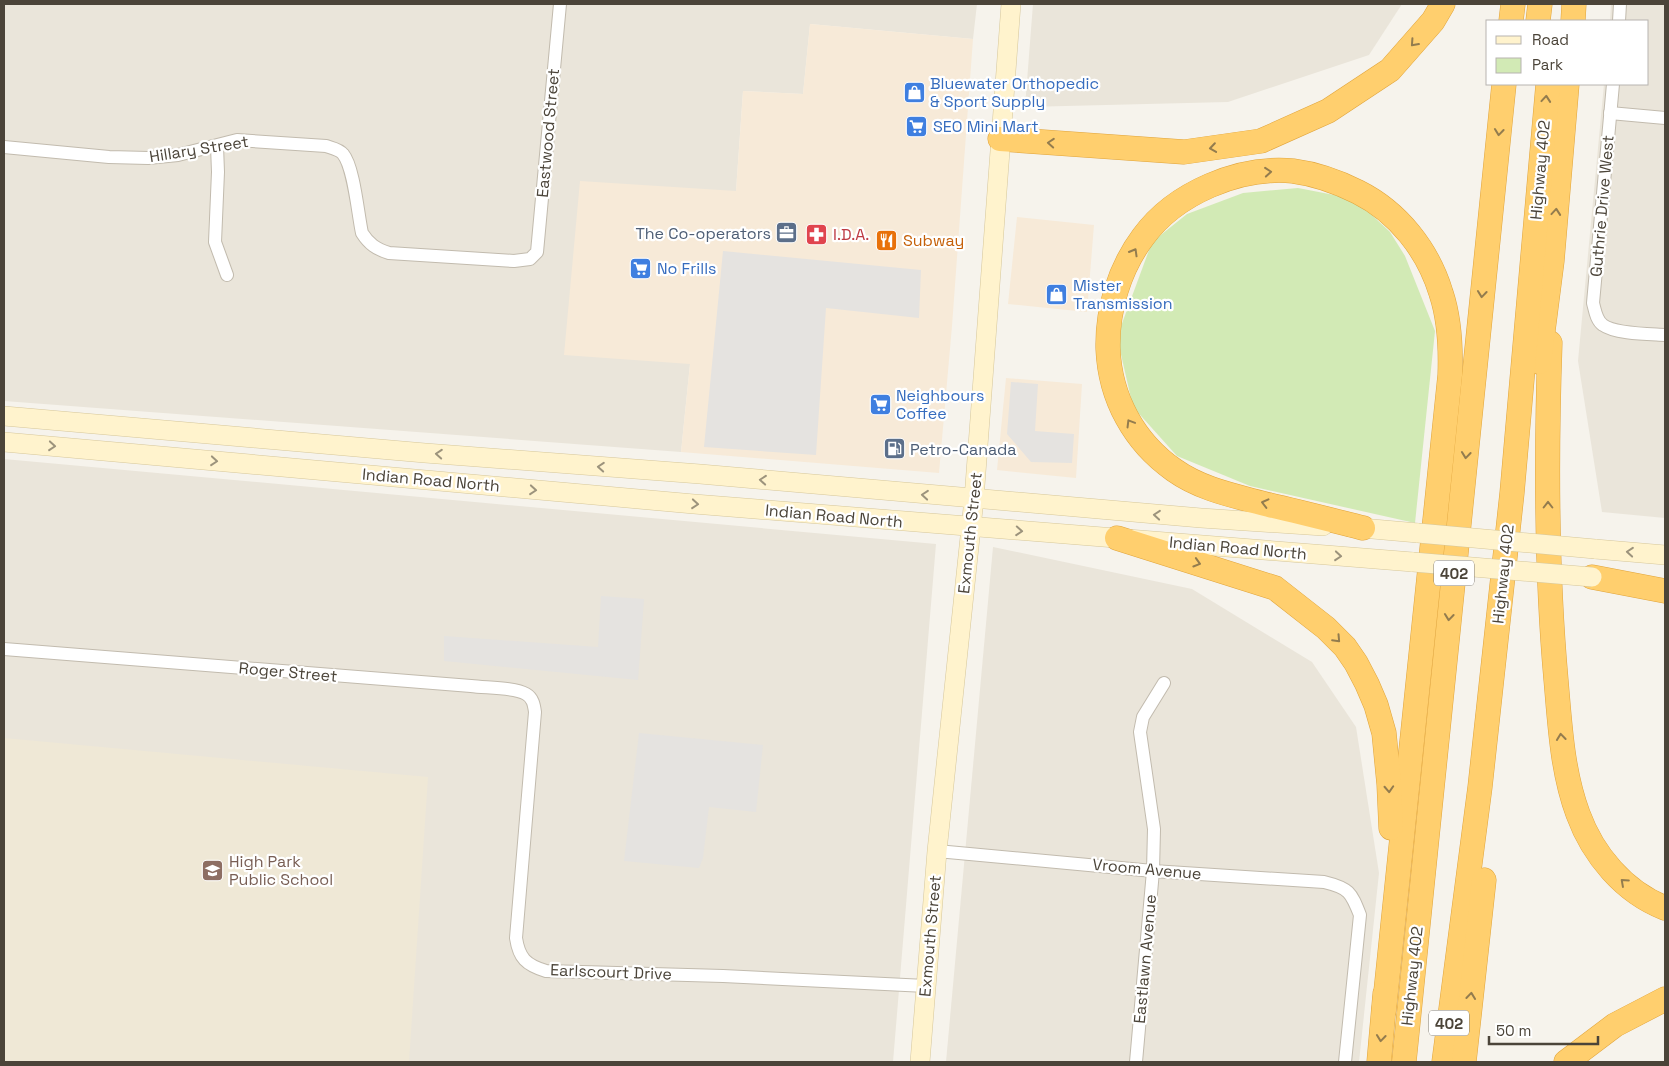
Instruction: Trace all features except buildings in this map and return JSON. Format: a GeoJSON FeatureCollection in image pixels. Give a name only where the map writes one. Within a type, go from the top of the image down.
{"type":"FeatureCollection","features":[{"type":"Feature","properties":{"kind":"highway"},"geometry":{"type":"LineString","coordinates":[[1000,139],[1184,152],[1261,141],[1328,111],[1390,70],[1433,21],[1443,4]]}},
{"type":"Feature","properties":{"kind":"highway"},"geometry":{"type":"LineString","coordinates":[[1511,20],[1513,4]]}},
{"type":"Feature","properties":{"kind":"highway"},"geometry":{"type":"LineString","coordinates":[[1538,20],[1540,4]]}},
{"type":"Feature","properties":{"kind":"highway"},"geometry":{"type":"LineString","coordinates":[[1554,20],[1555,4]]}},
{"type":"Feature","properties":{"kind":"highway"},"geometry":{"type":"LineString","coordinates":[[1573,20],[1574,4]]}},
{"type":"Feature","properties":{"kind":"highway","name":"Highway 402"},"geometry":{"type":"LineString","coordinates":[[1404,1062],[1504,85]]}},
{"type":"Feature","properties":{"kind":"highway"},"geometry":{"type":"LineString","coordinates":[[1433,1062],[1497,492],[1532,85]]}},
{"type":"Feature","properties":{"kind":"highway","name":"Highway 402"},"geometry":{"type":"LineString","coordinates":[[1444,1062],[1480,787],[1512,493],[1548,85]]}},
{"type":"Feature","properties":{"kind":"highway"},"geometry":{"type":"LineString","coordinates":[[1464,1062],[1512,641],[1542,339],[1552,261],[1567,85]]}},
{"type":"Feature","properties":{"kind":"highway"},"geometry":{"type":"LineString","coordinates":[[1363,528],[1220,492],[1194,482],[1175,471],[1144,442],[1130,425],[1120,404],[1112,384],[1108,360],[1108,335],[1112,306],[1120,279],[1143,236],[1159,220],[1178,204],[1220,181],[1252,173],[1291,171],[1330,180],[1368,197],[1393,216],[1414,239],[1441,291],[1450,333],[1450,375],[1379,1062]]}},
{"type":"Feature","properties":{"kind":"highway"},"geometry":{"type":"LineString","coordinates":[[1552,261],[1548,510],[1553,639],[1561,740],[1566,772],[1578,815],[1605,863],[1629,887],[1665,908]]}},
{"type":"Feature","properties":{"kind":"highway"},"geometry":{"type":"LineString","coordinates":[[1117,538],[1275,588],[1326,628],[1345,647],[1356,663],[1376,705],[1384,733],[1389,784],[1391,862],[1384,1010]]}},
{"type":"Feature","properties":{"kind":"highway"},"geometry":{"type":"LineString","coordinates":[[1592,577],[1665,591]]}},
{"type":"Feature","properties":{"kind":"highway"},"geometry":{"type":"LineString","coordinates":[[1566,1062],[1615,1025],[1665,999]]}},
{"type":"Feature","properties":{"kind":"main road","name":"Exmouth Street"},"geometry":{"type":"LineString","coordinates":[[920,1062],[937,851],[974,499],[1011,4]]}},
{"type":"Feature","properties":{"kind":"main road","name":"Indian Road North"},"geometry":{"type":"LineString","coordinates":[[4,416],[1201,518],[1363,528],[1665,555]]}},
{"type":"Feature","properties":{"kind":"main road","name":"Indian Road North"},"geometry":{"type":"LineString","coordinates":[[4,442],[637,499],[1665,583]]}},
{"type":"Feature","properties":{"kind":"street","name":"Eastwood Street"},"geometry":{"type":"LineString","coordinates":[[530,259],[537,252],[560,4]]}},
{"type":"Feature","properties":{"kind":"street"},"geometry":{"type":"LineString","coordinates":[[1618,20],[1620,4]]}},
{"type":"Feature","properties":{"kind":"street","name":"Guthrie Drive West"},"geometry":{"type":"LineString","coordinates":[[1613,85],[1593,303],[1595,313],[1603,325],[1623,332],[1665,335]]}},
{"type":"Feature","properties":{"kind":"street"},"geometry":{"type":"LineString","coordinates":[[1610,114],[1665,118]]}},
{"type":"Feature","properties":{"kind":"street","name":"Hillary Street"},"geometry":{"type":"LineString","coordinates":[[4,146],[109,157],[148,158],[178,155],[217,146],[226,142],[248,140],[336,148],[343,154],[349,164],[362,233],[367,241],[377,249],[389,253],[514,261],[530,259]]}},
{"type":"Feature","properties":{"kind":"street"},"geometry":{"type":"LineString","coordinates":[[217,146],[216,242],[227,275]]}},
{"type":"Feature","properties":{"kind":"street","name":"Roger Street"},"geometry":{"type":"LineString","coordinates":[[4,649],[516,691],[527,695],[534,704],[532,738]]}},
{"type":"Feature","properties":{"kind":"street","name":"Eastlawn Avenue"},"geometry":{"type":"LineString","coordinates":[[1136,1062],[1153,870],[1154,829],[1140,732],[1143,717],[1164,683]]}},
{"type":"Feature","properties":{"kind":"street","name":"Earlscourt Drive"},"geometry":{"type":"LineString","coordinates":[[532,738],[516,938],[520,953],[525,962],[546,971],[723,976],[926,986]]}},
{"type":"Feature","properties":{"kind":"street","name":"Vroom Avenue"},"geometry":{"type":"LineString","coordinates":[[937,851],[1153,870],[1324,882],[1341,886],[1352,896],[1360,916],[1345,1062]]}},
{"type":"Feature","properties":{"kind":"shaded area"},"geometry":{"type":"Polygon","coordinates":[[[4,4],[977,4],[973,39],[810,24],[803,94],[743,91],[736,191],[690,364],[681,452],[4,401],[4,4]]]}},
{"type":"Feature","properties":{"kind":"shaded area"},"geometry":{"type":"Polygon","coordinates":[[[1033,4],[1402,4],[1369,55],[1228,102],[1025,107],[1033,4]]]}},
{"type":"Feature","properties":{"kind":"shaded area"},"geometry":{"type":"Polygon","coordinates":[[[1611,4],[1665,4],[1665,518],[1602,512],[1578,361],[1604,85],[1649,85],[1649,20],[1610,20],[1611,4]]]}},
{"type":"Feature","properties":{"kind":"shaded area"},"geometry":{"type":"Polygon","coordinates":[[[810,24],[973,39],[939,473],[681,452],[690,364],[564,355],[580,181],[736,191],[743,91],[803,94],[810,24]]]}},
{"type":"Feature","properties":{"kind":"shaded area"},"geometry":{"type":"Polygon","coordinates":[[[1017,217],[1094,225],[1087,312],[1008,304],[1017,217]]]}},
{"type":"Feature","properties":{"kind":"shaded area"},"geometry":{"type":"Polygon","coordinates":[[[723,251],[921,270],[919,318],[826,308],[816,455],[704,447],[723,251]]]}},
{"type":"Feature","properties":{"kind":"shaded area"},"geometry":{"type":"Polygon","coordinates":[[[1006,378],[1082,384],[1076,478],[997,470],[1006,378]]]}},
{"type":"Feature","properties":{"kind":"shaded area"},"geometry":{"type":"Polygon","coordinates":[[[1011,382],[1038,384],[1035,431],[1074,434],[1072,463],[1031,462],[1007,434],[1011,382]]]}},
{"type":"Feature","properties":{"kind":"shaded area"},"geometry":{"type":"Polygon","coordinates":[[[4,459],[936,544],[893,1062],[4,1062],[4,459]]]}},
{"type":"Feature","properties":{"kind":"shaded area"},"geometry":{"type":"Polygon","coordinates":[[[993,547],[1192,589],[1312,662],[1356,727],[1379,873],[1359,1062],[946,1062],[993,547]]]}},
{"type":"Feature","properties":{"kind":"shaded area"},"geometry":{"type":"Polygon","coordinates":[[[601,596],[644,599],[638,680],[444,661],[444,636],[598,647],[601,596]]]}},
{"type":"Feature","properties":{"kind":"shaded area"},"geometry":{"type":"Polygon","coordinates":[[[639,733],[763,745],[756,812],[709,807],[703,858],[699,868],[624,861],[639,733]]]}},
{"type":"Feature","properties":{"kind":"shaded area","name":"High Park Public School"},"geometry":{"type":"Polygon","coordinates":[[[4,738],[428,777],[409,1062],[4,1062],[4,738]]]}},
{"type":"Feature","properties":{"kind":"green space"},"geometry":{"type":"Polygon","coordinates":[[[1298,188],[1355,199],[1390,232],[1405,256],[1435,331],[1415,523],[1250,486],[1177,456],[1133,407],[1117,337],[1152,242],[1187,214],[1243,193],[1298,188]]]}},
{"type":"Feature","properties":{"kind":"place","name":"Bluewater Orthopedic & Sport Supply"},"geometry":{"type":"Point","coordinates":[914,92]}},
{"type":"Feature","properties":{"kind":"place","name":"SEO Mini Mart"},"geometry":{"type":"Point","coordinates":[917,126]}},
{"type":"Feature","properties":{"kind":"place","name":"The Co-operators"},"geometry":{"type":"Point","coordinates":[787,233]}},
{"type":"Feature","properties":{"kind":"place","name":"I.D.A."},"geometry":{"type":"Point","coordinates":[817,234]}},
{"type":"Feature","properties":{"kind":"place","name":"Subway"},"geometry":{"type":"Point","coordinates":[887,240]}},
{"type":"Feature","properties":{"kind":"place","name":"No Frills"},"geometry":{"type":"Point","coordinates":[641,268]}},
{"type":"Feature","properties":{"kind":"place","name":"Mister Transmission"},"geometry":{"type":"Point","coordinates":[1057,294]}},
{"type":"Feature","properties":{"kind":"place","name":"Neighbours Coffee"},"geometry":{"type":"Point","coordinates":[880,404]}},
{"type":"Feature","properties":{"kind":"place","name":"Petro-Canada"},"geometry":{"type":"Point","coordinates":[894,449]}},
{"type":"Feature","properties":{"kind":"place","name":"High Park Public School"},"geometry":{"type":"Point","coordinates":[213,870]}}]}
